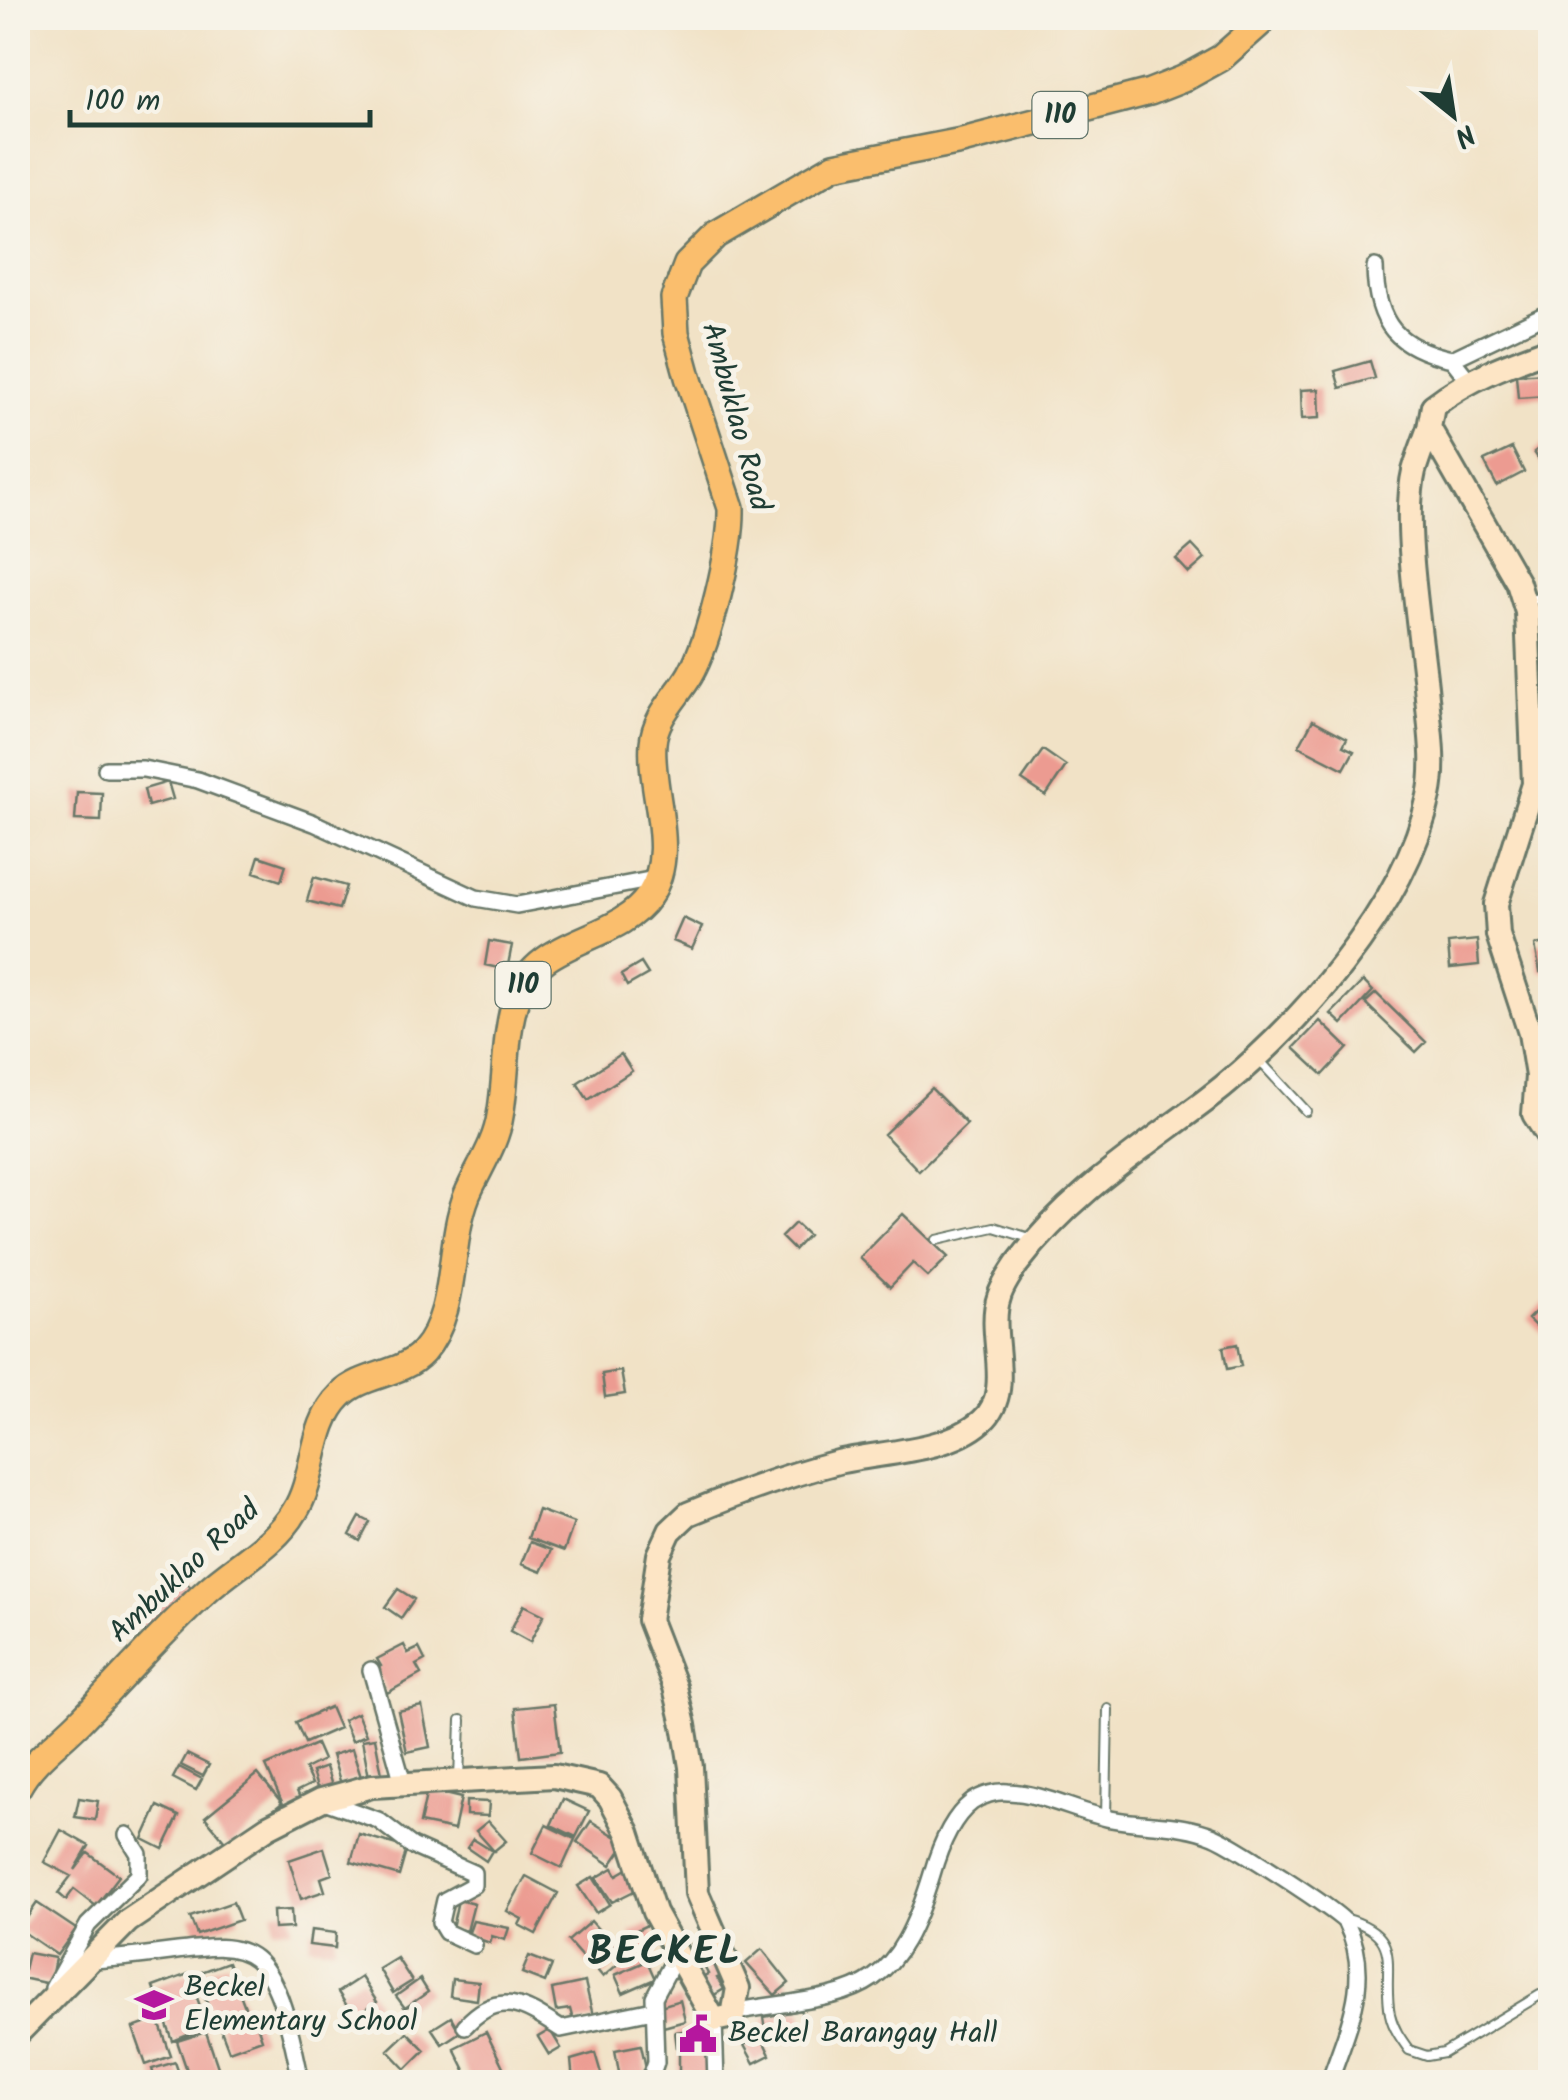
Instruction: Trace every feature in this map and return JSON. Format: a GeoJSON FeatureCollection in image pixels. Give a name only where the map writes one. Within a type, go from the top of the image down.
{"type":"FeatureCollection","features":[{"type":"Feature","properties":{"kind":"main road","name":"Ambuklao Road"},"geometry":{"type":"LineString","coordinates":[[18,1787],[42,1754],[138,1659],[296,1512],[327,1414],[341,1395],[420,1355],[435,1335],[445,1312],[451,1254],[466,1197],[500,1120],[511,1016],[518,994],[551,954],[626,918],[647,900],[660,878],[661,826],[652,744],[656,724],[692,672],[728,556],[732,528],[731,508],[676,333],[674,298],[687,264],[716,234],[834,166],[962,141],[1150,92],[1221,58],[1266,18]]}},
{"type":"Feature","properties":{"kind":"street"},"geometry":{"type":"LineString","coordinates":[[1375,267],[1375,290],[1398,338],[1417,352],[1452,359],[1544,315]]}},
{"type":"Feature","properties":{"kind":"street"},"geometry":{"type":"LineString","coordinates":[[737,2011],[738,1988],[697,1893],[691,1767],[684,1725],[675,1687],[648,1620],[659,1556],[670,1530],[688,1514],[836,1463],[937,1441],[984,1420],[994,1404],[998,1376],[998,1298],[1037,1241],[1096,1178],[1209,1098],[1256,1056],[1339,966],[1390,900],[1430,792],[1431,736],[1413,557],[1413,475],[1433,406],[1470,382],[1550,349]]}},
{"type":"Feature","properties":{"kind":"street"},"geometry":{"type":"LineString","coordinates":[[1452,359],[1470,382]]}},
{"type":"Feature","properties":{"kind":"street"},"geometry":{"type":"LineString","coordinates":[[1428,428],[1518,582],[1524,602],[1534,784],[1496,904],[1498,935],[1530,1032],[1537,1076],[1534,1114],[1550,1140]]}},
{"type":"Feature","properties":{"kind":"street"},"geometry":{"type":"LineString","coordinates":[[106,768],[143,769],[198,780],[314,823],[476,898],[517,905],[660,878]]}},
{"type":"Feature","properties":{"kind":"street"},"geometry":{"type":"LineString","coordinates":[[371,1670],[403,1784]]}},
{"type":"Feature","properties":{"kind":"street"},"geometry":{"type":"LineString","coordinates":[[18,2032],[52,2001],[87,1960],[179,1883],[268,1826],[321,1800],[372,1786],[554,1776],[599,1786],[620,1813],[654,1912],[714,2020],[716,2082]]}},
{"type":"Feature","properties":{"kind":"street"},"geometry":{"type":"LineString","coordinates":[[714,2020],[726,2020],[737,2011],[818,1998],[882,1975],[900,1956],[918,1920],[936,1858],[955,1820],[972,1802],[1010,1792],[1106,1818],[1178,1825],[1216,1837],[1344,1918],[1360,1962],[1358,1999],[1329,2082]]}},
{"type":"Feature","properties":{"kind":"street"},"geometry":{"type":"LineString","coordinates":[[321,1800],[378,1820],[412,1846],[473,1873],[473,1885],[445,1900],[440,1922],[446,1932],[474,1945]]}},
{"type":"Feature","properties":{"kind":"street"},"geometry":{"type":"LineString","coordinates":[[52,2001],[52,1990],[88,1925],[139,1875],[139,1854],[127,1835]]}},
{"type":"Feature","properties":{"kind":"street"},"geometry":{"type":"LineString","coordinates":[[87,1960],[134,1958],[208,1946],[243,1950],[260,1961],[276,1984],[300,2082]]}},
{"type":"Feature","properties":{"kind":"street"},"geometry":{"type":"LineString","coordinates":[[649,2082],[656,2062],[653,2010],[658,1981],[677,1954]]}},
{"type":"Feature","properties":{"kind":"street"},"geometry":{"type":"LineString","coordinates":[[466,2026],[477,2013],[504,2004],[523,2004],[561,2029],[653,2010]]}},
{"type":"Feature","properties":{"kind":"street"},"geometry":{"type":"LineString","coordinates":[[714,2055],[728,2082]]}},
{"type":"Feature","properties":{"kind":"lane"},"geometry":{"type":"LineString","coordinates":[[1524,602],[1550,594]]}},
{"type":"Feature","properties":{"kind":"lane"},"geometry":{"type":"LineString","coordinates":[[1256,1056],[1306,1110]]}},
{"type":"Feature","properties":{"kind":"lane"},"geometry":{"type":"LineString","coordinates":[[937,1240],[994,1227],[1037,1241]]}},
{"type":"Feature","properties":{"kind":"lane"},"geometry":{"type":"LineString","coordinates":[[1106,1818],[1108,1708]]}},
{"type":"Feature","properties":{"kind":"lane"},"geometry":{"type":"LineString","coordinates":[[459,1780],[460,1720]]}},
{"type":"Feature","properties":{"kind":"lane"},"geometry":{"type":"LineString","coordinates":[[1344,1918],[1367,1924],[1382,1938],[1389,1960],[1390,2012],[1409,2050],[1427,2056],[1444,2053],[1540,1995],[1550,1994]]}},
{"type":"Feature","properties":{"kind":"building"},"geometry":{"type":"Polygon","coordinates":[[[1370,361],[1375,378],[1340,388],[1335,371],[1370,361]]]}},
{"type":"Feature","properties":{"kind":"building"},"geometry":{"type":"Polygon","coordinates":[[[1545,373],[1546,396],[1518,398],[1516,375],[1545,373]]]}},
{"type":"Feature","properties":{"kind":"building"},"geometry":{"type":"Polygon","coordinates":[[[1319,389],[1320,418],[1302,419],[1301,390],[1319,389]]]}},
{"type":"Feature","properties":{"kind":"building"},"geometry":{"type":"Polygon","coordinates":[[[1550,440],[1550,477],[1534,452],[1550,440]]]}},
{"type":"Feature","properties":{"kind":"building"},"geometry":{"type":"Polygon","coordinates":[[[1512,448],[1524,472],[1497,486],[1484,461],[1512,448]]]}},
{"type":"Feature","properties":{"kind":"building"},"geometry":{"type":"Polygon","coordinates":[[[1192,545],[1205,559],[1189,573],[1176,559],[1192,545]]]}},
{"type":"Feature","properties":{"kind":"building"},"geometry":{"type":"Polygon","coordinates":[[[1313,720],[1347,738],[1343,746],[1354,751],[1344,769],[1299,746],[1313,720]]]}},
{"type":"Feature","properties":{"kind":"building"},"geometry":{"type":"Polygon","coordinates":[[[1043,750],[1066,766],[1046,796],[1022,780],[1043,750]]]}},
{"type":"Feature","properties":{"kind":"building"},"geometry":{"type":"Polygon","coordinates":[[[168,782],[173,799],[148,806],[144,789],[168,782]]]}},
{"type":"Feature","properties":{"kind":"building"},"geometry":{"type":"Polygon","coordinates":[[[77,792],[102,793],[101,821],[75,820],[77,792]]]}},
{"type":"Feature","properties":{"kind":"building"},"geometry":{"type":"Polygon","coordinates":[[[259,856],[286,865],[281,881],[254,872],[259,856]]]}},
{"type":"Feature","properties":{"kind":"building"},"geometry":{"type":"Polygon","coordinates":[[[314,877],[346,886],[339,909],[307,901],[314,877]]]}},
{"type":"Feature","properties":{"kind":"building"},"geometry":{"type":"Polygon","coordinates":[[[683,918],[702,927],[692,949],[673,941],[683,918]]]}},
{"type":"Feature","properties":{"kind":"building"},"geometry":{"type":"Polygon","coordinates":[[[1477,940],[1479,965],[1450,968],[1448,943],[1477,940]]]}},
{"type":"Feature","properties":{"kind":"building"},"geometry":{"type":"Polygon","coordinates":[[[489,941],[512,945],[507,970],[485,965],[489,941]]]}},
{"type":"Feature","properties":{"kind":"building"},"geometry":{"type":"Polygon","coordinates":[[[1550,942],[1550,970],[1540,972],[1535,945],[1550,942]]]}},
{"type":"Feature","properties":{"kind":"building"},"geometry":{"type":"Polygon","coordinates":[[[641,963],[648,974],[627,986],[621,975],[641,963]]]}},
{"type":"Feature","properties":{"kind":"building"},"geometry":{"type":"Polygon","coordinates":[[[1363,981],[1373,991],[1342,1024],[1331,1014],[1363,981]]]}},
{"type":"Feature","properties":{"kind":"building"},"geometry":{"type":"Polygon","coordinates":[[[1376,993],[1426,1042],[1416,1052],[1365,1003],[1376,993]]]}},
{"type":"Feature","properties":{"kind":"building"},"geometry":{"type":"Polygon","coordinates":[[[1320,1021],[1348,1048],[1323,1075],[1294,1048],[1320,1021]]]}},
{"type":"Feature","properties":{"kind":"building"},"geometry":{"type":"Polygon","coordinates":[[[621,1054],[632,1071],[588,1100],[577,1083],[621,1054]]]}},
{"type":"Feature","properties":{"kind":"building"},"geometry":{"type":"Polygon","coordinates":[[[931,1088],[967,1124],[919,1171],[884,1134],[931,1088]]]}},
{"type":"Feature","properties":{"kind":"building"},"geometry":{"type":"Polygon","coordinates":[[[903,1214],[948,1257],[928,1277],[913,1263],[890,1287],[860,1258],[903,1214]]]}},
{"type":"Feature","properties":{"kind":"building"},"geometry":{"type":"Polygon","coordinates":[[[795,1223],[808,1235],[794,1250],[781,1237],[795,1223]]]}},
{"type":"Feature","properties":{"kind":"building"},"geometry":{"type":"Polygon","coordinates":[[[1545,1302],[1550,1308],[1550,1328],[1544,1335],[1528,1319],[1545,1302]]]}},
{"type":"Feature","properties":{"kind":"building"},"geometry":{"type":"Polygon","coordinates":[[[1237,1344],[1241,1366],[1227,1369],[1223,1347],[1237,1344]]]}},
{"type":"Feature","properties":{"kind":"building"},"geometry":{"type":"Polygon","coordinates":[[[621,1371],[625,1394],[605,1397],[602,1374],[621,1371]]]}},
{"type":"Feature","properties":{"kind":"building"},"geometry":{"type":"Polygon","coordinates":[[[538,1510],[574,1523],[564,1551],[528,1538],[538,1510]]]}},
{"type":"Feature","properties":{"kind":"building"},"geometry":{"type":"Polygon","coordinates":[[[360,1517],[370,1522],[360,1541],[350,1535],[360,1517]]]}},
{"type":"Feature","properties":{"kind":"building"},"geometry":{"type":"Polygon","coordinates":[[[530,1542],[551,1550],[541,1572],[521,1564],[530,1542]]]}},
{"type":"Feature","properties":{"kind":"building"},"geometry":{"type":"Polygon","coordinates":[[[182,1579],[194,1590],[150,1636],[132,1619],[153,1596],[159,1602],[182,1579]]]}},
{"type":"Feature","properties":{"kind":"building"},"geometry":{"type":"Polygon","coordinates":[[[398,1589],[414,1599],[401,1618],[385,1607],[398,1589]]]}},
{"type":"Feature","properties":{"kind":"building"},"geometry":{"type":"Polygon","coordinates":[[[524,1605],[544,1615],[530,1642],[510,1631],[524,1605]]]}},
{"type":"Feature","properties":{"kind":"building"},"geometry":{"type":"Polygon","coordinates":[[[404,1645],[408,1653],[419,1648],[425,1660],[416,1665],[421,1674],[387,1693],[375,1669],[381,1666],[377,1659],[404,1645]]]}},
{"type":"Feature","properties":{"kind":"building"},"geometry":{"type":"Polygon","coordinates":[[[554,1704],[560,1752],[521,1757],[515,1708],[554,1704]]]}},
{"type":"Feature","properties":{"kind":"building"},"geometry":{"type":"Polygon","coordinates":[[[422,1706],[430,1747],[407,1752],[398,1711],[422,1706]]]}},
{"type":"Feature","properties":{"kind":"building"},"geometry":{"type":"Polygon","coordinates":[[[330,1707],[339,1728],[305,1743],[296,1722],[330,1707]]]}},
{"type":"Feature","properties":{"kind":"building"},"geometry":{"type":"Polygon","coordinates":[[[357,1713],[366,1735],[352,1741],[343,1720],[357,1713]]]}},
{"type":"Feature","properties":{"kind":"building"},"geometry":{"type":"Polygon","coordinates":[[[375,1738],[382,1774],[369,1777],[362,1740],[375,1738]]]}},
{"type":"Feature","properties":{"kind":"building"},"geometry":{"type":"Polygon","coordinates":[[[316,1744],[323,1760],[305,1769],[312,1784],[297,1791],[303,1805],[287,1813],[266,1766],[316,1744]]]}},
{"type":"Feature","properties":{"kind":"building"},"geometry":{"type":"Polygon","coordinates":[[[352,1749],[361,1777],[341,1784],[332,1755],[352,1749]]]}},
{"type":"Feature","properties":{"kind":"building"},"geometry":{"type":"Polygon","coordinates":[[[187,1754],[209,1765],[203,1776],[181,1765],[187,1754]]]}},
{"type":"Feature","properties":{"kind":"building"},"geometry":{"type":"Polygon","coordinates":[[[179,1767],[202,1779],[196,1790],[173,1778],[179,1767]]]}},
{"type":"Feature","properties":{"kind":"building"},"geometry":{"type":"Polygon","coordinates":[[[326,1767],[334,1792],[320,1797],[312,1772],[326,1767]]]}},
{"type":"Feature","properties":{"kind":"building"},"geometry":{"type":"Polygon","coordinates":[[[258,1774],[282,1803],[229,1846],[205,1817],[258,1774]]]}},
{"type":"Feature","properties":{"kind":"building"},"geometry":{"type":"Polygon","coordinates":[[[427,1790],[461,1798],[454,1830],[420,1823],[427,1790]]]}},
{"type":"Feature","properties":{"kind":"building"},"geometry":{"type":"Polygon","coordinates":[[[79,1798],[98,1801],[95,1820],[75,1817],[79,1798]]]}},
{"type":"Feature","properties":{"kind":"building"},"geometry":{"type":"Polygon","coordinates":[[[563,1799],[589,1811],[576,1837],[551,1825],[563,1799]]]}},
{"type":"Feature","properties":{"kind":"building"},"geometry":{"type":"Polygon","coordinates":[[[466,1801],[489,1802],[488,1816],[466,1815],[466,1801]]]}},
{"type":"Feature","properties":{"kind":"building"},"geometry":{"type":"Polygon","coordinates":[[[158,1806],[179,1816],[163,1849],[143,1839],[158,1806]]]}},
{"type":"Feature","properties":{"kind":"building"},"geometry":{"type":"Polygon","coordinates":[[[488,1821],[506,1841],[494,1851],[476,1831],[488,1821]]]}},
{"type":"Feature","properties":{"kind":"building"},"geometry":{"type":"Polygon","coordinates":[[[591,1821],[626,1843],[611,1865],[577,1842],[591,1821]]]}},
{"type":"Feature","properties":{"kind":"building"},"geometry":{"type":"Polygon","coordinates":[[[546,1825],[575,1839],[562,1868],[532,1853],[546,1825]]]}},
{"type":"Feature","properties":{"kind":"building"},"geometry":{"type":"Polygon","coordinates":[[[61,1830],[89,1846],[75,1870],[88,1853],[119,1876],[96,1906],[74,1889],[66,1900],[58,1893],[71,1876],[44,1862],[61,1830]]]}},
{"type":"Feature","properties":{"kind":"building"},"geometry":{"type":"Polygon","coordinates":[[[359,1834],[407,1848],[399,1876],[351,1862],[359,1834]]]}},
{"type":"Feature","properties":{"kind":"building"},"geometry":{"type":"Polygon","coordinates":[[[473,1839],[492,1851],[486,1861],[467,1848],[473,1839]]]}},
{"type":"Feature","properties":{"kind":"building"},"geometry":{"type":"Polygon","coordinates":[[[324,1848],[332,1874],[321,1878],[325,1891],[301,1899],[289,1860],[324,1848]]]}},
{"type":"Feature","properties":{"kind":"building"},"geometry":{"type":"Polygon","coordinates":[[[631,1867],[644,1886],[612,1902],[596,1878],[613,1868],[617,1875],[631,1867]]]}},
{"type":"Feature","properties":{"kind":"building"},"geometry":{"type":"Polygon","coordinates":[[[526,1876],[558,1893],[536,1934],[519,1925],[522,1919],[507,1911],[526,1876]]]}},
{"type":"Feature","properties":{"kind":"building"},"geometry":{"type":"Polygon","coordinates":[[[593,1877],[610,1904],[596,1913],[578,1886],[593,1877]]]}},
{"type":"Feature","properties":{"kind":"building"},"geometry":{"type":"Polygon","coordinates":[[[458,1900],[474,1904],[467,1931],[452,1928],[458,1900]]]}},
{"type":"Feature","properties":{"kind":"building"},"geometry":{"type":"Polygon","coordinates":[[[233,1902],[240,1920],[197,1935],[190,1917],[233,1902]]]}},
{"type":"Feature","properties":{"kind":"building"},"geometry":{"type":"Polygon","coordinates":[[[37,1903],[76,1929],[57,1955],[19,1929],[37,1903]]]}},
{"type":"Feature","properties":{"kind":"building"},"geometry":{"type":"Polygon","coordinates":[[[291,1910],[292,1928],[274,1929],[273,1911],[291,1910]]]}},
{"type":"Feature","properties":{"kind":"building"},"geometry":{"type":"Polygon","coordinates":[[[473,1921],[509,1928],[505,1940],[492,1936],[490,1943],[468,1935],[473,1921]]]}},
{"type":"Feature","properties":{"kind":"building"},"geometry":{"type":"Polygon","coordinates":[[[591,1921],[612,1945],[589,1965],[568,1941],[591,1921]]]}},
{"type":"Feature","properties":{"kind":"building"},"geometry":{"type":"Polygon","coordinates":[[[649,1924],[661,1949],[642,1958],[630,1933],[649,1924]]]}},
{"type":"Feature","properties":{"kind":"building"},"geometry":{"type":"Polygon","coordinates":[[[311,1930],[336,1933],[335,1948],[309,1945],[311,1930]]]}},
{"type":"Feature","properties":{"kind":"building"},"geometry":{"type":"Polygon","coordinates":[[[701,1939],[726,1974],[717,1978],[724,1989],[711,1997],[700,1978],[708,1974],[692,1944],[701,1939]]]}},
{"type":"Feature","properties":{"kind":"building"},"geometry":{"type":"Polygon","coordinates":[[[615,1947],[625,1958],[603,1977],[593,1965],[615,1947]]]}},
{"type":"Feature","properties":{"kind":"building"},"geometry":{"type":"Polygon","coordinates":[[[762,1949],[789,1983],[775,1995],[746,1963],[762,1949]]]}},
{"type":"Feature","properties":{"kind":"building"},"geometry":{"type":"Polygon","coordinates":[[[28,1953],[55,1958],[50,1984],[22,1978],[28,1953]]]}},
{"type":"Feature","properties":{"kind":"building"},"geometry":{"type":"Polygon","coordinates":[[[529,1956],[552,1965],[545,1982],[522,1973],[529,1956]]]}},
{"type":"Feature","properties":{"kind":"building"},"geometry":{"type":"Polygon","coordinates":[[[397,1958],[412,1981],[393,1993],[379,1969],[397,1958]]]}},
{"type":"Feature","properties":{"kind":"building"},"geometry":{"type":"Polygon","coordinates":[[[647,1961],[655,1979],[623,1993],[615,1975],[647,1961]]]}},
{"type":"Feature","properties":{"kind":"building"},"geometry":{"type":"Polygon","coordinates":[[[228,1962],[245,2007],[213,2019],[196,1974],[228,1962]]]}},
{"type":"Feature","properties":{"kind":"building"},"geometry":{"type":"Polygon","coordinates":[[[188,1974],[208,2027],[173,2041],[153,1987],[188,1974]]]}},
{"type":"Feature","properties":{"kind":"building"},"geometry":{"type":"Polygon","coordinates":[[[361,1977],[377,2002],[354,2017],[338,1992],[361,1977]]]}},
{"type":"Feature","properties":{"kind":"building"},"geometry":{"type":"Polygon","coordinates":[[[420,1979],[428,1992],[405,2008],[396,1996],[420,1979]]]}},
{"type":"Feature","properties":{"kind":"building"},"geometry":{"type":"Polygon","coordinates":[[[452,1979],[479,1982],[477,2000],[450,1996],[452,1979]]]}},
{"type":"Feature","properties":{"kind":"building"},"geometry":{"type":"Polygon","coordinates":[[[585,1982],[594,2020],[574,2024],[570,2009],[556,2011],[552,1989],[585,1982]]]}},
{"type":"Feature","properties":{"kind":"building"},"geometry":{"type":"Polygon","coordinates":[[[680,2000],[685,2021],[660,2028],[654,2008],[680,2000]]]}},
{"type":"Feature","properties":{"kind":"building"},"geometry":{"type":"Polygon","coordinates":[[[801,2010],[805,2032],[767,2038],[764,2017],[801,2010]]]}},
{"type":"Feature","properties":{"kind":"building"},"geometry":{"type":"Polygon","coordinates":[[[253,2013],[262,2039],[229,2051],[219,2025],[253,2013]]]}},
{"type":"Feature","properties":{"kind":"building"},"geometry":{"type":"Polygon","coordinates":[[[451,2017],[460,2032],[442,2044],[432,2029],[451,2017]]]}},
{"type":"Feature","properties":{"kind":"building"},"geometry":{"type":"Polygon","coordinates":[[[158,2019],[171,2056],[146,2065],[133,2028],[158,2019]]]}},
{"type":"Feature","properties":{"kind":"building"},"geometry":{"type":"Polygon","coordinates":[[[704,2028],[706,2044],[677,2048],[675,2032],[704,2028]]]}},
{"type":"Feature","properties":{"kind":"building"},"geometry":{"type":"Polygon","coordinates":[[[550,2030],[561,2048],[549,2055],[538,2037],[550,2030]]]}},
{"type":"Feature","properties":{"kind":"building"},"geometry":{"type":"Polygon","coordinates":[[[206,2032],[223,2082],[191,2082],[177,2041],[206,2032]]]}},
{"type":"Feature","properties":{"kind":"building"},"geometry":{"type":"Polygon","coordinates":[[[407,2032],[425,2050],[406,2069],[388,2050],[407,2032]]]}},
{"type":"Feature","properties":{"kind":"building"},"geometry":{"type":"Polygon","coordinates":[[[486,2032],[505,2071],[483,2082],[471,2082],[454,2048],[486,2032]]]}},
{"type":"Feature","properties":{"kind":"building"},"geometry":{"type":"Polygon","coordinates":[[[761,2036],[770,2055],[754,2063],[744,2045],[761,2036]]]}},
{"type":"Feature","properties":{"kind":"building"},"geometry":{"type":"Polygon","coordinates":[[[641,2045],[648,2077],[637,2082],[606,2082],[620,2078],[615,2050],[641,2045]]]}},
{"type":"Feature","properties":{"kind":"building"},"geometry":{"type":"Polygon","coordinates":[[[708,2050],[709,2082],[689,2082],[689,2072],[679,2072],[679,2051],[708,2050]]]}},
{"type":"Feature","properties":{"kind":"building"},"geometry":{"type":"Polygon","coordinates":[[[595,2053],[602,2077],[573,2082],[571,2060],[595,2053]]]}},
{"type":"Feature","properties":{"kind":"building"},"geometry":{"type":"Polygon","coordinates":[[[175,2062],[182,2082],[156,2082],[152,2069],[175,2062]]]}},
{"type":"Feature","properties":{"kind":"place","name":"Beckel Elementary School"},"geometry":{"type":"Point","coordinates":[154,2005]}},
{"type":"Feature","properties":{"kind":"place","name":"Beckel Barangay Hall"},"geometry":{"type":"Point","coordinates":[698,2034]}},
{"type":"Feature","properties":{"kind":"district","name":"BECKEL"},"geometry":{"type":"Point","coordinates":[665,1953]}}]}
